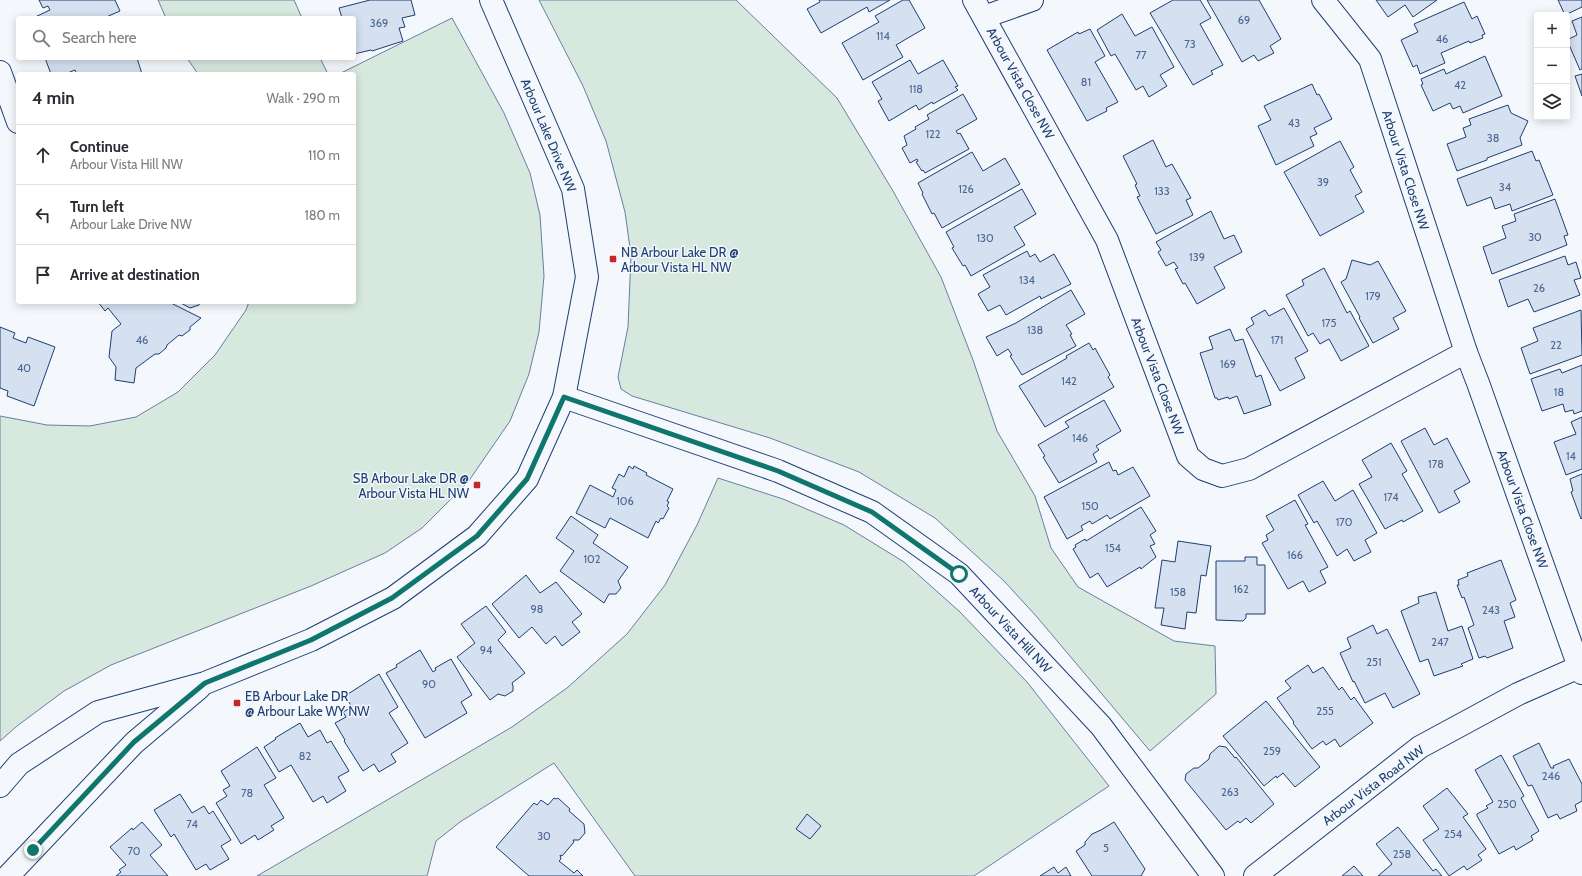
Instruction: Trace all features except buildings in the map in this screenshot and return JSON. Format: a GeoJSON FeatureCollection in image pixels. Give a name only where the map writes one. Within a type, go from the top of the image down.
{"type":"FeatureCollection","features":[{"type":"Feature","properties":{"kind":"street","name":"Arbour Lake Drive NW"},"geometry":{"type":"LineString","coordinates":[[0,786],[19,764],[98,712],[205,683],[311,640],[392,598],[477,536],[527,479],[564,397],[587,277],[573,188],[491,0]]}},
{"type":"Feature","properties":{"kind":"street","name":"Arbour Vista Close NW"},"geometry":{"type":"LineString","coordinates":[[1032,0],[979,9],[1107,240],[1188,456],[1203,469],[1222,476],[1249,469],[1466,352]]}},
{"type":"Feature","properties":{"kind":"street","name":"Arbour Vista Close NW"},"geometry":{"type":"LineString","coordinates":[[1323,0],[1370,59],[1466,352],[1581,670]]}},
{"type":"Feature","properties":{"kind":"street"},"geometry":{"type":"LineString","coordinates":[[0,72],[16,116]]}},
{"type":"Feature","properties":{"kind":"street","name":"Arbour Vista Hill NW"},"geometry":{"type":"LineString","coordinates":[[564,397],[778,471],[872,512],[959,574],[1101,726],[1213,876]]}},
{"type":"Feature","properties":{"kind":"street","name":"Arbour Vista Road NW"},"geometry":{"type":"LineString","coordinates":[[1255,876],[1420,747],[1518,694],[1581,670]]}},
{"type":"Feature","properties":{"kind":"street","name":"Arbour Lake Drive NW"},"geometry":{"type":"LineString","coordinates":[[8,876],[134,742],[205,683]]}},
{"type":"Feature","properties":{"kind":"shaded area"},"geometry":{"type":"Polygon","coordinates":[[[158,0],[294,0],[301,16],[165,16],[158,0]]]}},
{"type":"Feature","properties":{"kind":"shaded area"},"geometry":{"type":"Polygon","coordinates":[[[539,0],[736,0],[837,98],[893,191],[941,277],[973,360],[997,431],[1035,496],[1051,548],[1078,587],[1174,641],[1215,646],[1216,694],[1150,751],[1037,617],[1004,581],[935,518],[859,472],[770,438],[632,396],[621,389],[618,377],[628,327],[631,255],[625,212],[606,141],[583,86],[539,0]]]}},
{"type":"Feature","properties":{"kind":"shaded area"},"geometry":{"type":"Polygon","coordinates":[[[452,18],[504,113],[530,173],[540,215],[544,276],[539,332],[529,374],[510,421],[468,482],[422,528],[385,553],[311,586],[111,665],[64,691],[17,726],[0,741],[0,416],[47,425],[90,426],[136,417],[178,392],[215,355],[246,310],[248,304],[356,304],[356,72],[343,72],[452,18]]]}},
{"type":"Feature","properties":{"kind":"shaded area"},"geometry":{"type":"Polygon","coordinates":[[[188,60],[321,60],[327,72],[197,72],[188,60]]]}},
{"type":"Feature","properties":{"kind":"shaded area"},"geometry":{"type":"Polygon","coordinates":[[[718,478],[783,499],[844,525],[904,562],[960,612],[1027,682],[1109,786],[974,876],[635,876],[554,763],[460,822],[436,841],[427,876],[257,876],[512,727],[567,688],[627,634],[665,585],[697,525],[718,478]]]}},
{"type":"Feature","properties":{"kind":"place","name":"NB Arbour Lake DR @ Arbour Vista HL NW"},"geometry":{"type":"Point","coordinates":[613,259]}},
{"type":"Feature","properties":{"kind":"place","name":"SB Arbour Lake DR @ Arbour Vista HL NW"},"geometry":{"type":"Point","coordinates":[477,485]}},
{"type":"Feature","properties":{"kind":"place","name":"EB Arbour Lake DR @ Arbour Lake WY NW"},"geometry":{"type":"Point","coordinates":[237,703]}},
{"type":"Feature","properties":{"kind":"route"},"geometry":{"type":"LineString","coordinates":[[33,850],[134,742],[205,683],[311,640],[392,598],[477,536],[527,479],[564,397],[778,471],[872,512],[959,574]]}}]}
